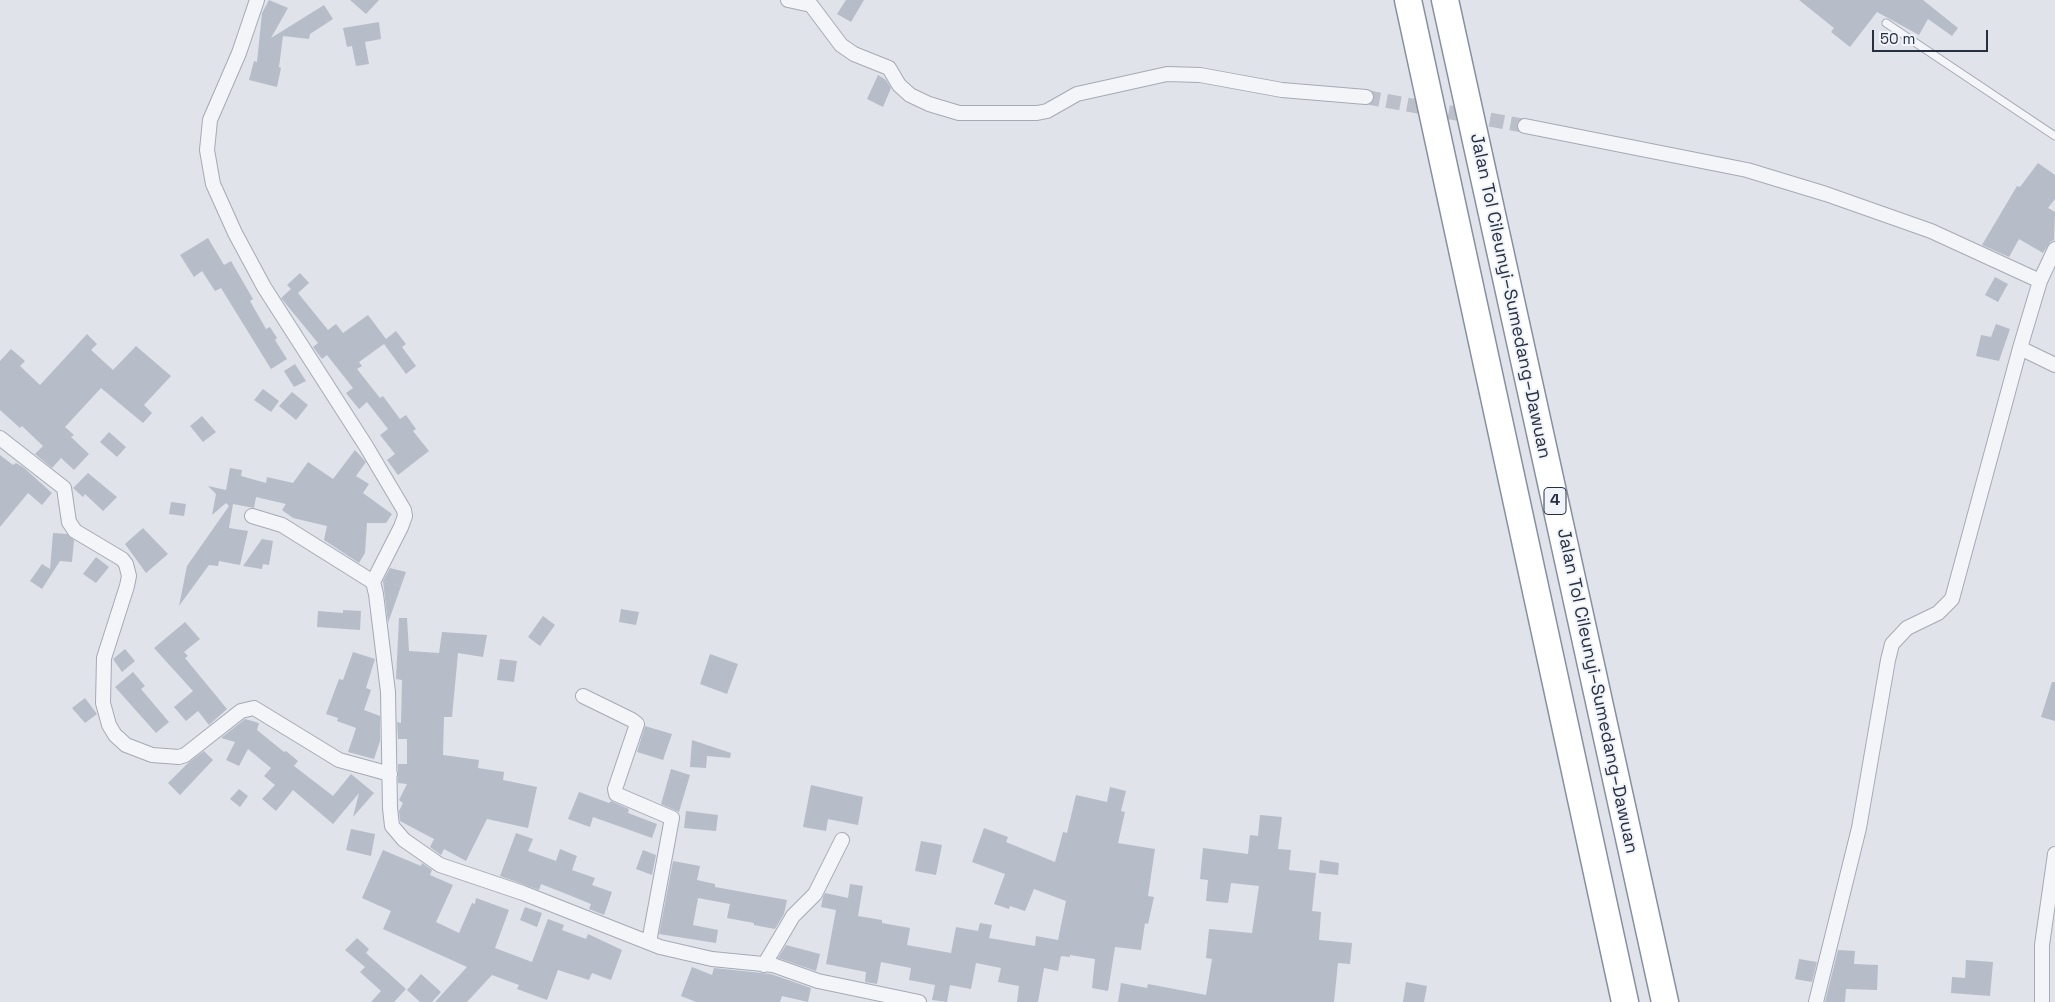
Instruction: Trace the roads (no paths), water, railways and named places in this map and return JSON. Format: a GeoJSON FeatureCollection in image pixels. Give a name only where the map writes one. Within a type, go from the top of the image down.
{"type":"FeatureCollection","features":[{"type":"Feature","properties":{"kind":"highway","name":"Jalan Tol Cileunyi–Sumedang–Dawuan"},"geometry":{"type":"LineString","coordinates":[[1408,0],[1625,1002]]}},
{"type":"Feature","properties":{"kind":"highway","name":"Jalan Tol Cileunyi–Sumedang–Dawuan"},"geometry":{"type":"LineString","coordinates":[[1445,0],[1664,1002]]}},
{"type":"Feature","properties":{"kind":"street"},"geometry":{"type":"LineString","coordinates":[[256,0],[239,53],[220,90],[210,120],[206,150],[212,175],[235,232],[264,287],[366,446],[404,510],[405,516],[401,527],[373,582],[388,692],[392,826],[404,840],[440,865],[523,892],[649,942],[712,959],[764,964],[793,971],[818,981],[919,1002]]}},
{"type":"Feature","properties":{"kind":"street"},"geometry":{"type":"LineString","coordinates":[[788,0],[810,5],[841,45],[854,54],[889,68],[899,85],[910,95],[929,104],[959,112],[1037,114],[1047,111],[1077,94],[1158,76],[1183,73],[1282,90],[1366,97]]}},
{"type":"Feature","properties":{"kind":"street"},"geometry":{"type":"LineString","coordinates":[[1525,126],[1729,166],[1826,194],[1931,231],[2040,281]]}},
{"type":"Feature","properties":{"kind":"street"},"geometry":{"type":"LineString","coordinates":[[1816,1002],[1860,828],[1892,644],[1907,628],[1938,613],[1952,599],[2020,348],[2040,281],[2055,249]]}},
{"type":"Feature","properties":{"kind":"street"},"geometry":{"type":"LineString","coordinates":[[2020,348],[2055,365]]}},
{"type":"Feature","properties":{"kind":"street"},"geometry":{"type":"LineString","coordinates":[[0,438],[64,488],[69,522],[75,531],[122,559],[126,564],[129,576],[127,586],[104,658],[103,703],[109,725],[126,744],[152,755],[179,757],[186,755],[241,711],[254,708],[339,760],[390,774]]}},
{"type":"Feature","properties":{"kind":"street"},"geometry":{"type":"LineString","coordinates":[[252,516],[287,528],[373,582]]}},
{"type":"Feature","properties":{"kind":"street"},"geometry":{"type":"LineString","coordinates":[[583,696],[638,724],[615,789],[616,794],[669,816],[673,820],[649,942]]}},
{"type":"Feature","properties":{"kind":"street"},"geometry":{"type":"LineString","coordinates":[[764,964],[793,916],[815,894],[842,840]]}},
{"type":"Feature","properties":{"kind":"street"},"geometry":{"type":"LineString","coordinates":[[2042,1002],[2042,945],[2055,854]]}},
{"type":"Feature","properties":{"kind":"lane"},"geometry":{"type":"LineString","coordinates":[[1886,23],[2055,136]]}},
{"type":"Feature","properties":{"kind":"tunnel"},"geometry":{"type":"LineString","coordinates":[[1366,97],[1525,126]]}}]}
